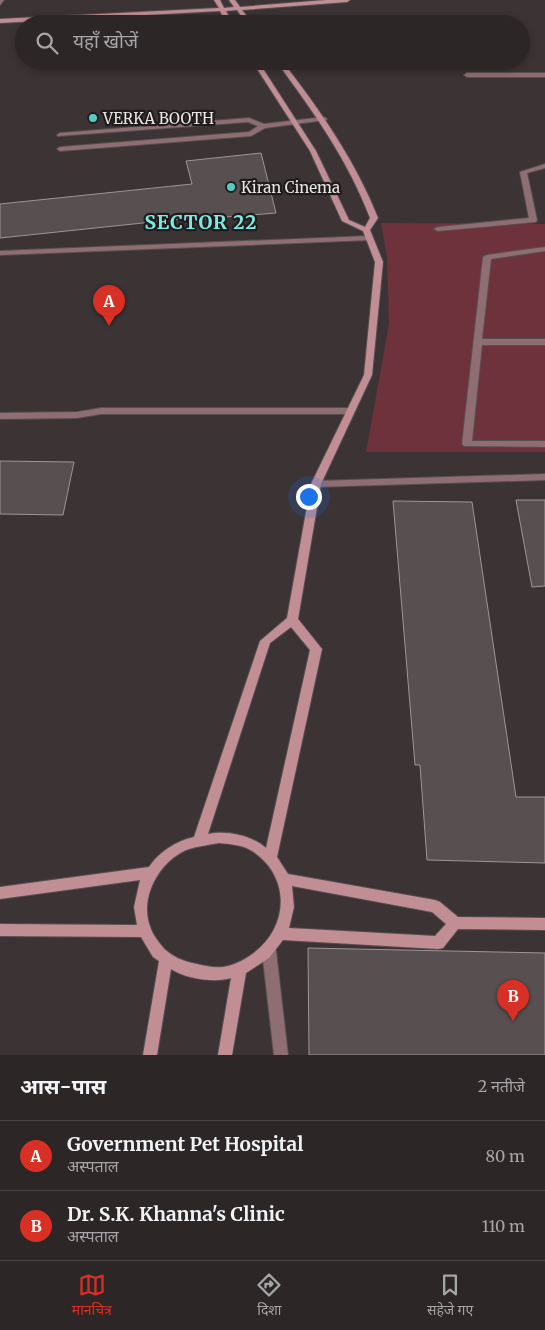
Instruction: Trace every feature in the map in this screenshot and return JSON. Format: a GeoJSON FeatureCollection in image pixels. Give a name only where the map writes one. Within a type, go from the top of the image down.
{"type":"FeatureCollection","features":[{"type":"Feature","properties":{"kind":"street"},"geometry":{"type":"LineString","coordinates":[[217,0],[224,15]]}},
{"type":"Feature","properties":{"kind":"street"},"geometry":{"type":"LineString","coordinates":[[232,0],[243,15]]}},
{"type":"Feature","properties":{"kind":"street"},"geometry":{"type":"LineString","coordinates":[[121,15],[238,9],[348,0]]}},
{"type":"Feature","properties":{"kind":"street"},"geometry":{"type":"LineString","coordinates":[[0,21],[15,20]]}},
{"type":"Feature","properties":{"kind":"street"},"geometry":{"type":"LineString","coordinates":[[200,838],[265,642],[292,620],[316,484],[368,375],[379,262],[368,234],[346,221],[313,151],[260,70]]}},
{"type":"Feature","properties":{"kind":"street"},"geometry":{"type":"LineString","coordinates":[[286,70],[324,119],[366,196],[374,218],[368,234]]}},
{"type":"Feature","properties":{"kind":"street"},"geometry":{"type":"LineString","coordinates":[[467,75],[545,75]]}},
{"type":"Feature","properties":{"kind":"street"},"geometry":{"type":"LineString","coordinates":[[60,149],[251,134],[263,126],[324,119]]}},
{"type":"Feature","properties":{"kind":"street"},"geometry":{"type":"LineString","coordinates":[[60,135],[250,120],[263,126]]}},
{"type":"Feature","properties":{"kind":"street"},"geometry":{"type":"LineString","coordinates":[[438,229],[533,220],[523,172],[545,166]]}},
{"type":"Feature","properties":{"kind":"street"},"geometry":{"type":"LineString","coordinates":[[0,253],[368,234]]}},
{"type":"Feature","properties":{"kind":"street"},"geometry":{"type":"LineString","coordinates":[[545,249],[487,257],[467,444],[545,444]]}},
{"type":"Feature","properties":{"kind":"street"},"geometry":{"type":"LineString","coordinates":[[478,342],[545,342]]}},
{"type":"Feature","properties":{"kind":"street"},"geometry":{"type":"LineString","coordinates":[[0,416],[77,415],[101,411],[351,411]]}},
{"type":"Feature","properties":{"kind":"street"},"geometry":{"type":"LineString","coordinates":[[316,484],[545,477]]}},
{"type":"Feature","properties":{"kind":"street"},"geometry":{"type":"LineString","coordinates":[[270,859],[316,649],[292,620]]}},
{"type":"Feature","properties":{"kind":"street"},"geometry":{"type":"LineString","coordinates":[[219,837],[238,840],[256,848],[270,859],[283,879],[288,894],[288,914],[281,934],[269,952],[240,969],[214,975],[188,970],[166,959],[153,947],[144,931],[140,912],[141,892],[149,873],[163,857],[180,846],[200,838],[219,837]]}},
{"type":"Feature","properties":{"kind":"street"},"geometry":{"type":"LineString","coordinates":[[0,893],[149,873]]}},
{"type":"Feature","properties":{"kind":"street"},"geometry":{"type":"LineString","coordinates":[[283,879],[435,906],[455,923],[545,924]]}},
{"type":"Feature","properties":{"kind":"street"},"geometry":{"type":"LineString","coordinates":[[281,934],[438,943],[455,923]]}},
{"type":"Feature","properties":{"kind":"street"},"geometry":{"type":"LineString","coordinates":[[0,930],[144,931]]}},
{"type":"Feature","properties":{"kind":"street"},"geometry":{"type":"LineString","coordinates":[[269,952],[281,1055]]}},
{"type":"Feature","properties":{"kind":"street"},"geometry":{"type":"LineString","coordinates":[[150,1055],[166,959]]}},
{"type":"Feature","properties":{"kind":"street"},"geometry":{"type":"LineString","coordinates":[[226,1055],[240,969]]}},
{"type":"Feature","properties":{"kind":"shaded area"},"geometry":{"type":"Polygon","coordinates":[[[381,223],[545,224],[545,452],[366,452],[389,324],[387,257],[381,223]]]}},
{"type":"Feature","properties":{"kind":"building"},"geometry":{"type":"Polygon","coordinates":[[[261,153],[276,213],[201,219],[200,217],[0,238],[0,204],[192,184],[186,161],[261,153]]]}},
{"type":"Feature","properties":{"kind":"building"},"geometry":{"type":"Polygon","coordinates":[[[0,461],[74,462],[63,515],[0,514],[0,461]]]}},
{"type":"Feature","properties":{"kind":"building"},"geometry":{"type":"Polygon","coordinates":[[[516,500],[545,500],[545,586],[532,587],[516,500]]]}},
{"type":"Feature","properties":{"kind":"building"},"geometry":{"type":"Polygon","coordinates":[[[393,501],[472,502],[516,797],[545,797],[545,863],[427,860],[420,765],[415,765],[393,501]]]}},
{"type":"Feature","properties":{"kind":"building"},"geometry":{"type":"Polygon","coordinates":[[[308,948],[545,953],[545,1055],[309,1055],[308,948]]]}},
{"type":"Feature","properties":{"kind":"place","name":"VERKA BOOTH"},"geometry":{"type":"Point","coordinates":[93,118]}},
{"type":"Feature","properties":{"kind":"place","name":"Kiran Cinema"},"geometry":{"type":"Point","coordinates":[231,187]}},
{"type":"Feature","properties":{"kind":"place","name":"Government Pet Hospital"},"geometry":{"type":"Point","coordinates":[109,326]}},
{"type":"Feature","properties":{"kind":"place","name":"Dr. S.K. Khanna's Clinic"},"geometry":{"type":"Point","coordinates":[513,1021]}},
{"type":"Feature","properties":{"kind":"district","name":"SECTOR 22"},"geometry":{"type":"Point","coordinates":[201,222]}}]}
